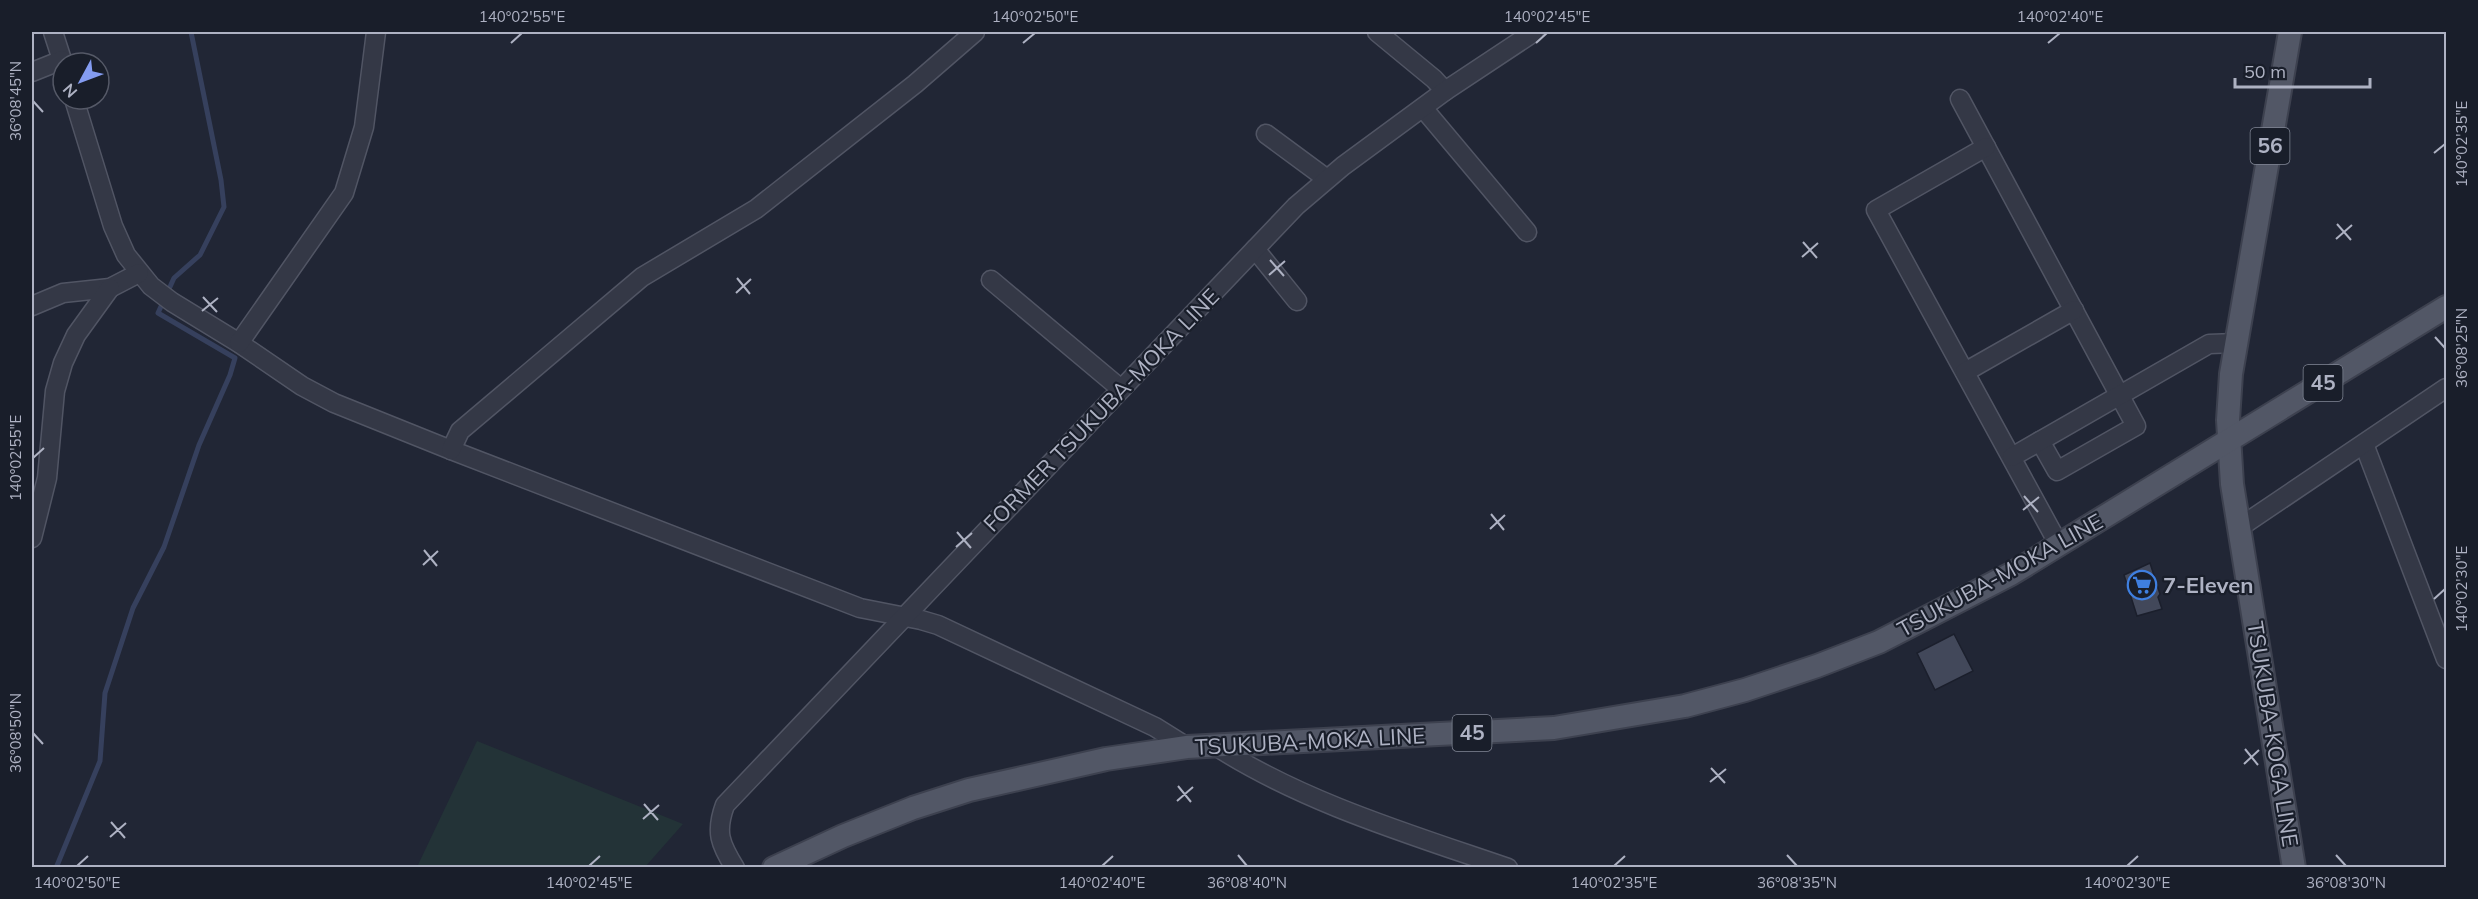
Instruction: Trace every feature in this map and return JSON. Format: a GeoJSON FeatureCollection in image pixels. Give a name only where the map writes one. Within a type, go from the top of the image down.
{"type":"FeatureCollection","features":[{"type":"Feature","properties":{"kind":"main road","name":"TSUKUBA-KOGA LINE"},"geometry":{"type":"LineString","coordinates":[[2290,32],[2228,396],[2232,484],[2294,867]]}},
{"type":"Feature","properties":{"kind":"main road","name":"TSUKUBA-MOKA LINE"},"geometry":{"type":"LineString","coordinates":[[774,867],[903,812],[969,790],[1106,759],[1214,745],[1554,728],[1685,706],[1797,673],[1879,642],[1993,584],[2446,308]]}},
{"type":"Feature","properties":{"kind":"street"},"geometry":{"type":"LineString","coordinates":[[53,32],[60,51]]}},
{"type":"Feature","properties":{"kind":"street"},"geometry":{"type":"LineString","coordinates":[[239,343],[344,193],[364,127],[376,32]]}},
{"type":"Feature","properties":{"kind":"street"},"geometry":{"type":"LineString","coordinates":[[451,450],[460,431],[642,277],[756,209],[915,84],[975,32]]}},
{"type":"Feature","properties":{"kind":"street"},"geometry":{"type":"LineString","coordinates":[[1377,32],[1434,79],[1445,91]]}},
{"type":"Feature","properties":{"kind":"street","name":"FORMER TSUKUBA-MOKA LINE"},"geometry":{"type":"LineString","coordinates":[[735,867],[720,837],[719,823],[725,805],[1296,206],[1327,179],[1445,91],[1534,32]]}},
{"type":"Feature","properties":{"kind":"street"},"geometry":{"type":"LineString","coordinates":[[32,72],[51,65]]}},
{"type":"Feature","properties":{"kind":"street"},"geometry":{"type":"LineString","coordinates":[[1960,99],[2136,426],[2057,471],[2040,441]]}},
{"type":"Feature","properties":{"kind":"street"},"geometry":{"type":"LineString","coordinates":[[1423,108],[1527,232]]}},
{"type":"Feature","properties":{"kind":"street"},"geometry":{"type":"LineString","coordinates":[[78,111],[113,226],[126,255],[139,273],[151,286],[172,302],[239,343],[302,386],[334,403],[451,450],[860,608],[938,625],[1155,727],[1187,747]]}},
{"type":"Feature","properties":{"kind":"street"},"geometry":{"type":"LineString","coordinates":[[1266,134],[1327,179]]}},
{"type":"Feature","properties":{"kind":"street"},"geometry":{"type":"LineString","coordinates":[[1986,147],[1876,210],[2059,545]]}},
{"type":"Feature","properties":{"kind":"street"},"geometry":{"type":"LineString","coordinates":[[1255,249],[1297,301]]}},
{"type":"Feature","properties":{"kind":"street"},"geometry":{"type":"LineString","coordinates":[[32,306],[63,293],[110,288],[139,273]]}},
{"type":"Feature","properties":{"kind":"street"},"geometry":{"type":"LineString","coordinates":[[991,280],[1121,389]]}},
{"type":"Feature","properties":{"kind":"street"},"geometry":{"type":"LineString","coordinates":[[32,538],[47,478],[55,391],[63,363],[76,335],[110,288]]}},
{"type":"Feature","properties":{"kind":"street"},"geometry":{"type":"LineString","coordinates":[[1965,372],[2074,310]]}},
{"type":"Feature","properties":{"kind":"street"},"geometry":{"type":"LineString","coordinates":[[2012,457],[2209,344],[2236,343]]}},
{"type":"Feature","properties":{"kind":"street"},"geometry":{"type":"LineString","coordinates":[[2240,526],[2446,388]]}},
{"type":"Feature","properties":{"kind":"street"},"geometry":{"type":"LineString","coordinates":[[2364,444],[2446,659]]}},
{"type":"Feature","properties":{"kind":"street"},"geometry":{"type":"LineString","coordinates":[[1214,745],[1250,769],[1382,824],[1508,867]]}},
{"type":"Feature","properties":{"kind":"shaded area"},"geometry":{"type":"Polygon","coordinates":[[[477,741],[683,824],[645,867],[417,867],[477,741]]]}},
{"type":"Feature","properties":{"kind":"building","name":"7-Eleven"},"geometry":{"type":"Polygon","coordinates":[[[2150,563],[2160,594],[2158,597],[2162,609],[2137,616],[2124,575],[2150,563]]]}},
{"type":"Feature","properties":{"kind":"building"},"geometry":{"type":"Polygon","coordinates":[[[1954,634],[1973,671],[1935,690],[1917,653],[1954,634]]]}},
{"type":"Feature","properties":{"kind":"waterway"},"geometry":{"type":"LineString","coordinates":[[56,868],[100,761],[105,693],[133,608],[164,547],[199,445],[230,375],[235,358],[158,313],[174,278],[200,255],[224,207],[221,180],[191,32]]}},
{"type":"Feature","properties":{"kind":"place","name":"7-Eleven"},"geometry":{"type":"Point","coordinates":[2142,585]}}]}
